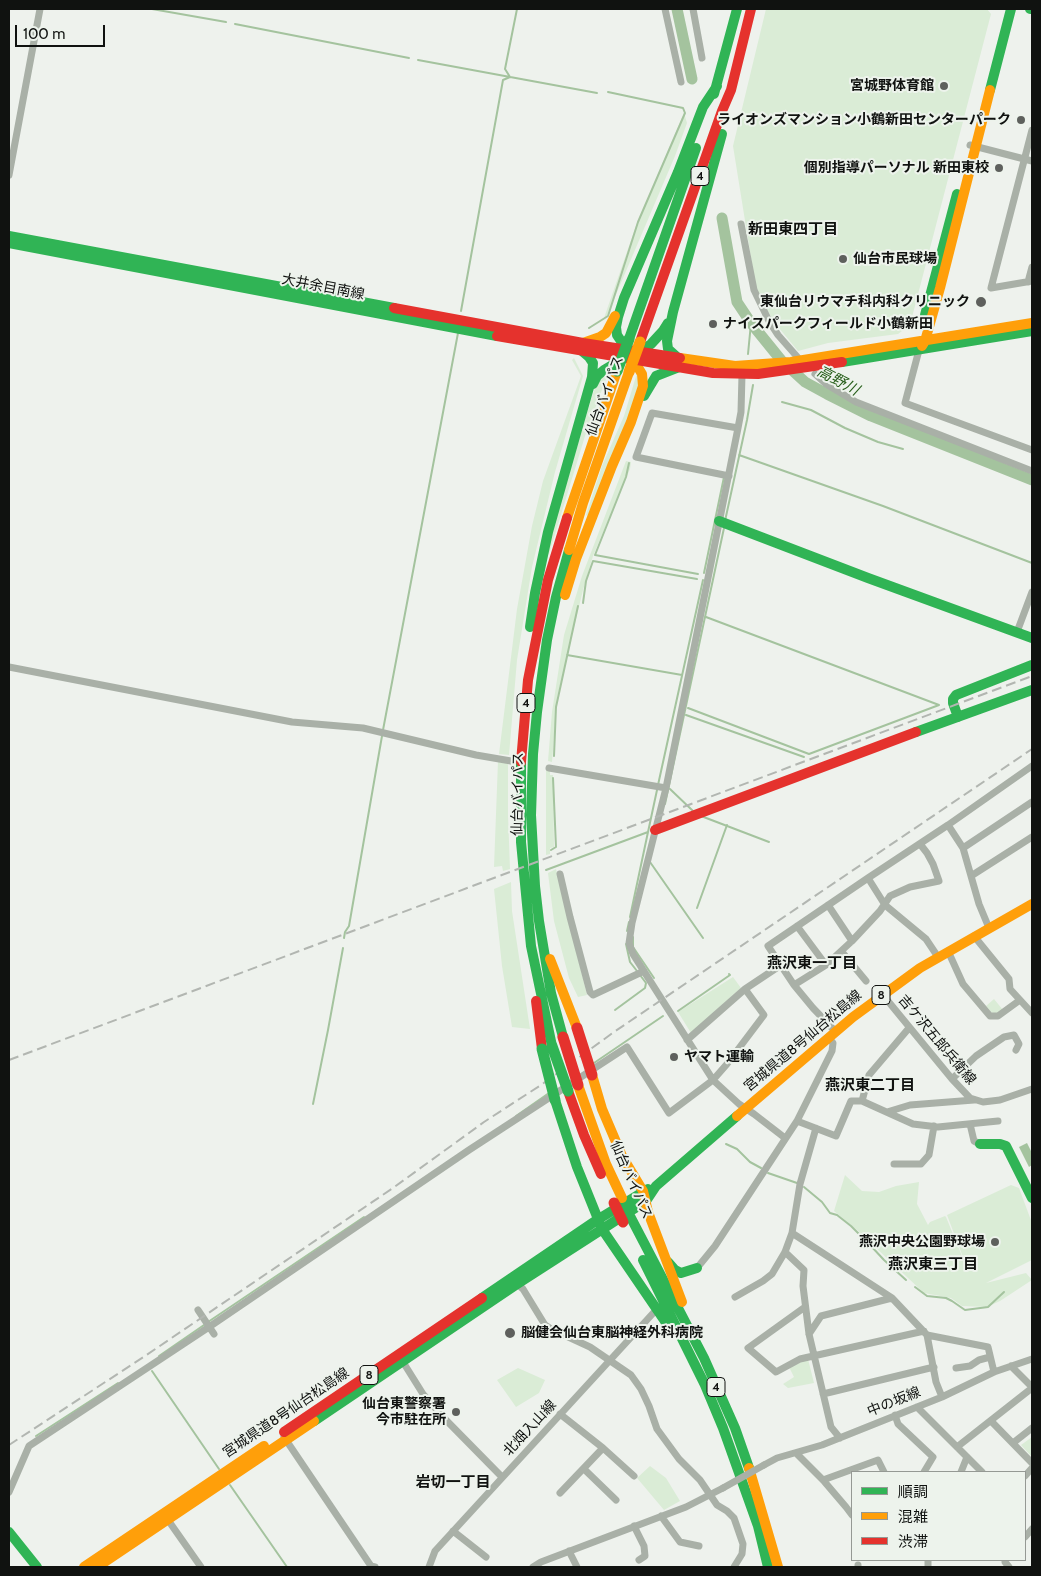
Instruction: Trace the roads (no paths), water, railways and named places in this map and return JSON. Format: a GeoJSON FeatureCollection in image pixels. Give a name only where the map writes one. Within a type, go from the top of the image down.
{"type":"FeatureCollection","features":[{"type":"Feature","properties":{"kind":"main road","name":"仙台バイパス"},"geometry":{"type":"LineString","coordinates":[[632,351],[671,222],[717,86],[737,9]]}},
{"type":"Feature","properties":{"kind":"main road","name":"仙台バイパス"},"geometry":{"type":"LineString","coordinates":[[751,9],[731,90],[632,351],[570,503],[546,588],[528,680],[520,774],[525,891],[531,946],[547,1048],[573,1088],[606,1164],[618,1201],[738,1437],[754,1482],[778,1567]]}},
{"type":"Feature","properties":{"kind":"main road"},"geometry":{"type":"LineString","coordinates":[[973,146],[1004,9]]}},
{"type":"Feature","properties":{"kind":"main road"},"geometry":{"type":"LineString","coordinates":[[921,344],[1011,9]]}},
{"type":"Feature","properties":{"kind":"main road"},"geometry":{"type":"LineString","coordinates":[[583,347],[606,333],[624,298],[678,172],[703,107],[717,86]]}},
{"type":"Feature","properties":{"kind":"main road"},"geometry":{"type":"LineString","coordinates":[[678,363],[668,348],[667,341],[728,114],[731,90]]}},
{"type":"Feature","properties":{"kind":"main road"},"geometry":{"type":"LineString","coordinates":[[9,236],[583,347],[632,351],[713,373],[742,375],[771,368],[921,344],[1032,323]]}},
{"type":"Feature","properties":{"kind":"main road","name":"大井余目南線"},"geometry":{"type":"LineString","coordinates":[[9,243],[104,262],[583,347]]}},
{"type":"Feature","properties":{"kind":"main road"},"geometry":{"type":"LineString","coordinates":[[624,298],[616,327],[616,335],[632,351],[642,374],[643,386],[631,422]]}},
{"type":"Feature","properties":{"kind":"main road"},"geometry":{"type":"LineString","coordinates":[[588,393],[597,376],[604,370],[632,351],[658,338],[674,312]]}},
{"type":"Feature","properties":{"kind":"main road"},"geometry":{"type":"LineString","coordinates":[[921,344],[1032,331]]}},
{"type":"Feature","properties":{"kind":"main road"},"geometry":{"type":"LineString","coordinates":[[528,680],[529,634],[535,592],[548,532],[588,393],[593,363],[583,347]]}},
{"type":"Feature","properties":{"kind":"main road"},"geometry":{"type":"LineString","coordinates":[[541,681],[555,639],[563,601],[576,559],[631,422],[656,376],[678,363],[771,368]]}},
{"type":"Feature","properties":{"kind":"main road","name":"仙台バイパス"},"geometry":{"type":"LineString","coordinates":[[573,1088],[563,1037],[551,993],[539,921],[531,815],[533,754],[541,681],[556,596],[623,372]]}},
{"type":"Feature","properties":{"kind":"main road"},"geometry":{"type":"LineString","coordinates":[[722,523],[1032,638]]}},
{"type":"Feature","properties":{"kind":"main road"},"geometry":{"type":"LineString","coordinates":[[958,717],[953,703],[953,698],[956,695],[1032,665]]}},
{"type":"Feature","properties":{"kind":"main road"},"geometry":{"type":"LineString","coordinates":[[657,830],[1032,690]]}},
{"type":"Feature","properties":{"kind":"main road","name":"宮城県道8号仙台松島線"},"geometry":{"type":"LineString","coordinates":[[97,1567],[168,1520],[284,1437],[644,1196],[832,1034],[883,995],[943,954],[1031,906]]}},
{"type":"Feature","properties":{"kind":"main road"},"geometry":{"type":"LineString","coordinates":[[543,944],[577,1028],[602,1108],[622,1156],[644,1196],[699,1343],[698,1360]]}},
{"type":"Feature","properties":{"kind":"main road"},"geometry":{"type":"LineString","coordinates":[[547,1048],[555,1100],[577,1167],[600,1225],[656,1310],[698,1360]]}},
{"type":"Feature","properties":{"kind":"main road"},"geometry":{"type":"LineString","coordinates":[[980,1144],[1000,1144],[1006,1146],[1032,1198]]}},
{"type":"Feature","properties":{"kind":"main road"},"geometry":{"type":"LineString","coordinates":[[668,1262],[674,1270],[681,1273],[698,1268]]}},
{"type":"Feature","properties":{"kind":"main road"},"geometry":{"type":"LineString","coordinates":[[678,1291],[698,1268]]}},
{"type":"Feature","properties":{"kind":"main road","name":"宮城県道8号仙台松島線"},"geometry":{"type":"LineString","coordinates":[[84,1567],[403,1362],[515,1281]]}},
{"type":"Feature","properties":{"kind":"main road","name":"仙台バイパス"},"geometry":{"type":"LineString","coordinates":[[698,1360],[738,1466],[758,1526],[768,1567]]}},
{"type":"Feature","properties":{"kind":"main road"},"geometry":{"type":"LineString","coordinates":[[9,1532],[37,1567]]}},
{"type":"Feature","properties":{"kind":"street"},"geometry":{"type":"LineString","coordinates":[[9,174],[40,9]]}},
{"type":"Feature","properties":{"kind":"street"},"geometry":{"type":"LineString","coordinates":[[665,9],[681,82]]}},
{"type":"Feature","properties":{"kind":"street"},"geometry":{"type":"LineString","coordinates":[[692,9],[702,58]]}},
{"type":"Feature","properties":{"kind":"street"},"geometry":{"type":"LineString","coordinates":[[1032,130],[991,288],[1030,281],[1032,267]]}},
{"type":"Feature","properties":{"kind":"street"},"geometry":{"type":"LineString","coordinates":[[973,146],[1032,161]]}},
{"type":"Feature","properties":{"kind":"street"},"geometry":{"type":"LineString","coordinates":[[741,224],[754,290],[769,321],[797,364]]}},
{"type":"Feature","properties":{"kind":"street"},"geometry":{"type":"LineString","coordinates":[[921,344],[905,403],[1032,450]]}},
{"type":"Feature","properties":{"kind":"street"},"geometry":{"type":"LineString","coordinates":[[815,374],[826,384],[856,402],[1032,470]]}},
{"type":"Feature","properties":{"kind":"street"},"geometry":{"type":"LineString","coordinates":[[742,375],[741,412],[728,476],[722,523],[657,830],[632,923],[629,943],[640,973],[688,1040],[713,1080],[739,1104],[785,1138]]}},
{"type":"Feature","properties":{"kind":"street"},"geometry":{"type":"LineString","coordinates":[[728,476],[636,457],[652,413],[738,428]]}},
{"type":"Feature","properties":{"kind":"street"},"geometry":{"type":"LineString","coordinates":[[1017,632],[1032,592]]}},
{"type":"Feature","properties":{"kind":"street"},"geometry":{"type":"LineString","coordinates":[[9,667],[292,722],[363,728],[476,755],[511,761]]}},
{"type":"Feature","properties":{"kind":"street"},"geometry":{"type":"LineString","coordinates":[[548,768],[666,788]]}},
{"type":"Feature","properties":{"kind":"street"},"geometry":{"type":"LineString","coordinates":[[698,1268],[715,1246],[796,1121],[832,1051],[832,1034],[794,986],[768,946],[1031,769]]}},
{"type":"Feature","properties":{"kind":"street"},"geometry":{"type":"LineString","coordinates":[[963,848],[1032,802]]}},
{"type":"Feature","properties":{"kind":"street"},"geometry":{"type":"LineString","coordinates":[[948,825],[963,848],[979,904],[989,928]]}},
{"type":"Feature","properties":{"kind":"street"},"geometry":{"type":"LineString","coordinates":[[971,876],[1032,837]]}},
{"type":"Feature","properties":{"kind":"street"},"geometry":{"type":"LineString","coordinates":[[794,986],[842,952],[890,896],[910,887],[939,882],[934,864],[920,844]]}},
{"type":"Feature","properties":{"kind":"street"},"geometry":{"type":"LineString","coordinates":[[560,874],[590,992],[593,994],[640,973]]}},
{"type":"Feature","properties":{"kind":"street"},"geometry":{"type":"LineString","coordinates":[[868,878],[884,905],[943,954],[963,984],[990,1016],[998,1016],[1020,1000]]}},
{"type":"Feature","properties":{"kind":"street"},"geometry":{"type":"LineString","coordinates":[[828,905],[852,941]]}},
{"type":"Feature","properties":{"kind":"street"},"geometry":{"type":"LineString","coordinates":[[797,926],[826,965]]}},
{"type":"Feature","properties":{"kind":"street"},"geometry":{"type":"LineString","coordinates":[[974,936],[1010,979],[1010,989],[1032,1013]]}},
{"type":"Feature","properties":{"kind":"street"},"geometry":{"type":"LineString","coordinates":[[842,952],[866,982]]}},
{"type":"Feature","properties":{"kind":"street"},"geometry":{"type":"LineString","coordinates":[[688,1040],[745,989],[781,965]]}},
{"type":"Feature","properties":{"kind":"street"},"geometry":{"type":"LineString","coordinates":[[9,1492],[29,1446],[207,1324],[627,1047],[669,1113],[713,1080],[764,1015],[745,989]]}},
{"type":"Feature","properties":{"kind":"street","name":"吉ケ沢五郎兵衛線"},"geometry":{"type":"LineString","coordinates":[[883,995],[970,1098],[983,1102],[1000,1100],[1032,1089]]}},
{"type":"Feature","properties":{"kind":"street"},"geometry":{"type":"LineString","coordinates":[[862,1101],[869,1075],[909,1028]]}},
{"type":"Feature","properties":{"kind":"street"},"geometry":{"type":"LineString","coordinates":[[952,1079],[976,1056],[1004,1036],[1014,1035],[1019,1044],[1016,1050]]}},
{"type":"Feature","properties":{"kind":"street"},"geometry":{"type":"LineString","coordinates":[[887,1112],[910,1105],[974,1100]]}},
{"type":"Feature","properties":{"kind":"street"},"geometry":{"type":"LineString","coordinates":[[796,1121],[836,1136],[852,1101],[862,1101],[913,1124],[934,1126],[998,1121]]}},
{"type":"Feature","properties":{"kind":"street"},"geometry":{"type":"LineString","coordinates":[[970,1124],[974,1141],[980,1144]]}},
{"type":"Feature","properties":{"kind":"street"},"geometry":{"type":"LineString","coordinates":[[894,1164],[921,1164],[929,1155],[934,1126]]}},
{"type":"Feature","properties":{"kind":"street"},"geometry":{"type":"LineString","coordinates":[[735,1297],[772,1274],[785,1252],[792,1233],[800,1184],[816,1128]]}},
{"type":"Feature","properties":{"kind":"street"},"geometry":{"type":"LineString","coordinates":[[792,1233],[892,1298],[926,1333],[942,1397]]}},
{"type":"Feature","properties":{"kind":"street"},"geometry":{"type":"LineString","coordinates":[[785,1252],[804,1270],[805,1307],[809,1334],[831,1427],[840,1438]]}},
{"type":"Feature","properties":{"kind":"street"},"geometry":{"type":"LineString","coordinates":[[515,1281],[523,1289],[545,1325],[590,1348],[631,1375],[641,1389],[657,1429],[679,1459],[700,1480],[709,1496],[734,1518],[743,1544],[742,1554],[734,1567]]}},
{"type":"Feature","properties":{"kind":"street"},"geometry":{"type":"LineString","coordinates":[[809,1334],[821,1316],[892,1298]]}},
{"type":"Feature","properties":{"kind":"street"},"geometry":{"type":"LineString","coordinates":[[805,1307],[748,1348],[776,1372],[800,1359],[926,1333],[988,1347],[994,1372]]}},
{"type":"Feature","properties":{"kind":"street"},"geometry":{"type":"LineString","coordinates":[[198,1310],[214,1334]]}},
{"type":"Feature","properties":{"kind":"street","name":"北畑入山線"},"geometry":{"type":"LineString","coordinates":[[429,1567],[435,1551],[656,1310]]}},
{"type":"Feature","properties":{"kind":"street"},"geometry":{"type":"LineString","coordinates":[[956,1368],[970,1366],[979,1360],[990,1357]]}},
{"type":"Feature","properties":{"kind":"street","name":"中の坂線"},"geometry":{"type":"LineString","coordinates":[[709,1496],[777,1458],[840,1438],[942,1397],[994,1372],[1032,1359]]}},
{"type":"Feature","properties":{"kind":"street"},"geometry":{"type":"LineString","coordinates":[[403,1362],[423,1394],[502,1477]]}},
{"type":"Feature","properties":{"kind":"street"},"geometry":{"type":"LineString","coordinates":[[957,1447],[1032,1387],[1011,1366]]}},
{"type":"Feature","properties":{"kind":"street"},"geometry":{"type":"LineString","coordinates":[[823,1394],[934,1367]]}},
{"type":"Feature","properties":{"kind":"street"},"geometry":{"type":"LineString","coordinates":[[916,1407],[981,1471]]}},
{"type":"Feature","properties":{"kind":"street"},"geometry":{"type":"LineString","coordinates":[[560,1414],[603,1448],[634,1476]]}},
{"type":"Feature","properties":{"kind":"street"},"geometry":{"type":"LineString","coordinates":[[895,1415],[898,1424],[933,1457],[923,1471]]}},
{"type":"Feature","properties":{"kind":"street"},"geometry":{"type":"LineString","coordinates":[[991,1421],[1032,1463]]}},
{"type":"Feature","properties":{"kind":"street"},"geometry":{"type":"LineString","coordinates":[[1013,1443],[1032,1428]]}},
{"type":"Feature","properties":{"kind":"street"},"geometry":{"type":"LineString","coordinates":[[284,1437],[371,1566],[374,1567]]}},
{"type":"Feature","properties":{"kind":"street"},"geometry":{"type":"LineString","coordinates":[[560,1493],[603,1448]]}},
{"type":"Feature","properties":{"kind":"street"},"geometry":{"type":"LineString","coordinates":[[796,1453],[849,1506]]}},
{"type":"Feature","properties":{"kind":"street"},"geometry":{"type":"LineString","coordinates":[[961,1471],[967,1457]]}},
{"type":"Feature","properties":{"kind":"street"},"geometry":{"type":"LineString","coordinates":[[823,1480],[878,1460],[884,1471]]}},
{"type":"Feature","properties":{"kind":"street"},"geometry":{"type":"LineString","coordinates":[[584,1469],[616,1500]]}},
{"type":"Feature","properties":{"kind":"street"},"geometry":{"type":"LineString","coordinates":[[533,1567],[541,1562],[686,1507],[709,1496]]}},
{"type":"Feature","properties":{"kind":"street"},"geometry":{"type":"LineString","coordinates":[[661,1516],[680,1542],[699,1546]]}},
{"type":"Feature","properties":{"kind":"street"},"geometry":{"type":"LineString","coordinates":[[168,1520],[201,1567]]}},
{"type":"Feature","properties":{"kind":"street"},"geometry":{"type":"LineString","coordinates":[[634,1526],[644,1546],[645,1556],[638,1560]]}},
{"type":"Feature","properties":{"kind":"street"},"geometry":{"type":"LineString","coordinates":[[453,1531],[486,1557]]}},
{"type":"Feature","properties":{"kind":"street"},"geometry":{"type":"LineString","coordinates":[[569,1551],[577,1567]]}},
{"type":"Feature","properties":{"kind":"waterway"},"geometry":{"type":"LineString","coordinates":[[152,9],[226,22]]}},
{"type":"Feature","properties":{"kind":"waterway"},"geometry":{"type":"LineString","coordinates":[[461,311],[503,80],[510,77],[505,69],[517,9]]}},
{"type":"Feature","properties":{"kind":"waterway","name":"高野川"},"geometry":{"type":"LineString","coordinates":[[677,9],[692,79]]}},
{"type":"Feature","properties":{"kind":"waterway"},"geometry":{"type":"LineString","coordinates":[[235,24],[409,58]]}},
{"type":"Feature","properties":{"kind":"waterway"},"geometry":{"type":"LineString","coordinates":[[418,60],[597,93]]}},
{"type":"Feature","properties":{"kind":"waterway"},"geometry":{"type":"LineString","coordinates":[[589,328],[608,316],[638,222],[685,113],[683,108],[608,92]]}},
{"type":"Feature","properties":{"kind":"waterway","name":"高野川"},"geometry":{"type":"LineString","coordinates":[[722,218],[737,302],[751,323],[781,360],[805,382],[871,416],[1032,480]]}},
{"type":"Feature","properties":{"kind":"waterway"},"geometry":{"type":"LineString","coordinates":[[748,354],[751,323]]}},
{"type":"Feature","properties":{"kind":"waterway"},"geometry":{"type":"LineString","coordinates":[[383,730],[458,333]]}},
{"type":"Feature","properties":{"kind":"waterway"},"geometry":{"type":"LineString","coordinates":[[725,521],[753,385]]}},
{"type":"Feature","properties":{"kind":"waterway"},"geometry":{"type":"LineString","coordinates":[[782,402],[811,410],[845,428],[878,442],[903,449]]}},
{"type":"Feature","properties":{"kind":"waterway"},"geometry":{"type":"LineString","coordinates":[[739,455],[883,506],[1032,563]]}},
{"type":"Feature","properties":{"kind":"waterway"},"geometry":{"type":"LineString","coordinates":[[629,463],[626,477],[595,555],[698,574]]}},
{"type":"Feature","properties":{"kind":"waterway"},"geometry":{"type":"LineString","coordinates":[[704,573],[724,477]]}},
{"type":"Feature","properties":{"kind":"waterway"},"geometry":{"type":"LineString","coordinates":[[665,804],[724,528]]}},
{"type":"Feature","properties":{"kind":"waterway"},"geometry":{"type":"LineString","coordinates":[[583,603],[586,581],[593,561],[697,579]]}},
{"type":"Feature","properties":{"kind":"waterway"},"geometry":{"type":"LineString","coordinates":[[658,785],[703,580]]}},
{"type":"Feature","properties":{"kind":"waterway"},"geometry":{"type":"LineString","coordinates":[[554,756],[556,707],[578,606]]}},
{"type":"Feature","properties":{"kind":"waterway"},"geometry":{"type":"LineString","coordinates":[[706,617],[939,705]]}},
{"type":"Feature","properties":{"kind":"waterway"},"geometry":{"type":"LineString","coordinates":[[567,655],[682,675]]}},
{"type":"Feature","properties":{"kind":"waterway"},"geometry":{"type":"LineString","coordinates":[[688,708],[809,754],[939,705]]}},
{"type":"Feature","properties":{"kind":"waterway"},"geometry":{"type":"LineString","coordinates":[[686,715],[804,757]]}},
{"type":"Feature","properties":{"kind":"waterway"},"geometry":{"type":"LineString","coordinates":[[344,938],[349,926],[382,736]]}},
{"type":"Feature","properties":{"kind":"waterway"},"geometry":{"type":"LineString","coordinates":[[551,850],[556,847],[553,778]]}},
{"type":"Feature","properties":{"kind":"waterway"},"geometry":{"type":"LineString","coordinates":[[670,789],[693,811]]}},
{"type":"Feature","properties":{"kind":"waterway"},"geometry":{"type":"LineString","coordinates":[[648,832],[657,790]]}},
{"type":"Feature","properties":{"kind":"waterway"},"geometry":{"type":"LineString","coordinates":[[701,816],[769,842]]}},
{"type":"Feature","properties":{"kind":"waterway"},"geometry":{"type":"LineString","coordinates":[[697,908],[727,825]]}},
{"type":"Feature","properties":{"kind":"waterway"},"geometry":{"type":"LineString","coordinates":[[546,870],[648,832],[630,917]]}},
{"type":"Feature","properties":{"kind":"waterway"},"geometry":{"type":"LineString","coordinates":[[650,862],[703,938]]}},
{"type":"Feature","properties":{"kind":"waterway"},"geometry":{"type":"LineString","coordinates":[[627,931],[629,922]]}},
{"type":"Feature","properties":{"kind":"waterway"},"geometry":{"type":"LineString","coordinates":[[633,937],[633,947],[654,978]]}},
{"type":"Feature","properties":{"kind":"waterway"},"geometry":{"type":"LineString","coordinates":[[626,944],[630,962],[637,971]]}},
{"type":"Feature","properties":{"kind":"waterway"},"geometry":{"type":"LineString","coordinates":[[313,1104],[343,948]]}},
{"type":"Feature","properties":{"kind":"waterway"},"geometry":{"type":"LineString","coordinates":[[678,1011],[729,974]]}},
{"type":"Feature","properties":{"kind":"waterway"},"geometry":{"type":"LineString","coordinates":[[615,1010],[645,988],[646,983],[640,975]]}},
{"type":"Feature","properties":{"kind":"waterway"},"geometry":{"type":"LineString","coordinates":[[594,1063],[663,1016]]}},
{"type":"Feature","properties":{"kind":"waterway"},"geometry":{"type":"LineString","coordinates":[[516,1116],[549,1093]]}},
{"type":"Feature","properties":{"kind":"waterway"},"geometry":{"type":"LineString","coordinates":[[726,1144],[737,1149],[750,1162],[761,1168]]}},
{"type":"Feature","properties":{"kind":"waterway"},"geometry":{"type":"LineString","coordinates":[[768,1173],[797,1183]]}},
{"type":"Feature","properties":{"kind":"waterway"},"geometry":{"type":"LineString","coordinates":[[804,1187],[822,1202],[830,1213],[837,1215],[851,1226],[906,1280]]}},
{"type":"Feature","properties":{"kind":"waterway"},"geometry":{"type":"LineString","coordinates":[[208,1322],[364,1217]]}},
{"type":"Feature","properties":{"kind":"waterway"},"geometry":{"type":"LineString","coordinates":[[915,1287],[927,1296],[946,1298],[965,1310],[988,1307],[1004,1292]]}},
{"type":"Feature","properties":{"kind":"waterway"},"geometry":{"type":"LineString","coordinates":[[159,1356],[204,1325]]}},
{"type":"Feature","properties":{"kind":"waterway"},"geometry":{"type":"LineString","coordinates":[[152,1371],[219,1469]]}},
{"type":"Feature","properties":{"kind":"waterway"},"geometry":{"type":"LineString","coordinates":[[36,1436],[118,1383]]}},
{"type":"Feature","properties":{"kind":"waterway"},"geometry":{"type":"LineString","coordinates":[[230,1485],[287,1567]]}},
{"type":"Feature","properties":{"kind":"railway"},"geometry":{"type":"LineString","coordinates":[[9,1060],[1032,676]]}},
{"type":"Feature","properties":{"kind":"railway"},"geometry":{"type":"LineString","coordinates":[[9,1445],[145,1356],[393,1188],[614,1032],[1032,749]]}},
{"type":"Feature","properties":{"kind":"place","name":"宮城野体育館"},"geometry":{"type":"Point","coordinates":[944,86]}},
{"type":"Feature","properties":{"kind":"place","name":"ライオンズマンション小鶴新田センターパーク"},"geometry":{"type":"Point","coordinates":[1021,120]}},
{"type":"Feature","properties":{"kind":"place","name":"個別指導パーソナル 新田東校"},"geometry":{"type":"Point","coordinates":[999,168]}},
{"type":"Feature","properties":{"kind":"place","name":"仙台市民球場"},"geometry":{"type":"Point","coordinates":[843,259]}},
{"type":"Feature","properties":{"kind":"place","name":"東仙台リウマチ科内科クリニック"},"geometry":{"type":"Point","coordinates":[981,302]}},
{"type":"Feature","properties":{"kind":"place","name":"ナイスパークフィールド小鶴新田"},"geometry":{"type":"Point","coordinates":[713,324]}},
{"type":"Feature","properties":{"kind":"place","name":"ヤマト運輸"},"geometry":{"type":"Point","coordinates":[674,1057]}},
{"type":"Feature","properties":{"kind":"place","name":"燕沢中央公園野球場"},"geometry":{"type":"Point","coordinates":[995,1242]}},
{"type":"Feature","properties":{"kind":"place","name":"脳健会仙台東脳神経外科病院"},"geometry":{"type":"Point","coordinates":[510,1333]}},
{"type":"Feature","properties":{"kind":"place","name":"仙台東警察署 今市駐在所"},"geometry":{"type":"Point","coordinates":[456,1412]}},
{"type":"Feature","properties":{"kind":"district","name":"新田東四丁目"},"geometry":{"type":"Point","coordinates":[793,230]}},
{"type":"Feature","properties":{"kind":"district","name":"燕沢東一丁目"},"geometry":{"type":"Point","coordinates":[812,964]}},
{"type":"Feature","properties":{"kind":"district","name":"燕沢東二丁目"},"geometry":{"type":"Point","coordinates":[870,1086]}},
{"type":"Feature","properties":{"kind":"district","name":"燕沢東三丁目"},"geometry":{"type":"Point","coordinates":[933,1265]}},
{"type":"Feature","properties":{"kind":"district","name":"岩切一丁目"},"geometry":{"type":"Point","coordinates":[453,1483]}}]}
